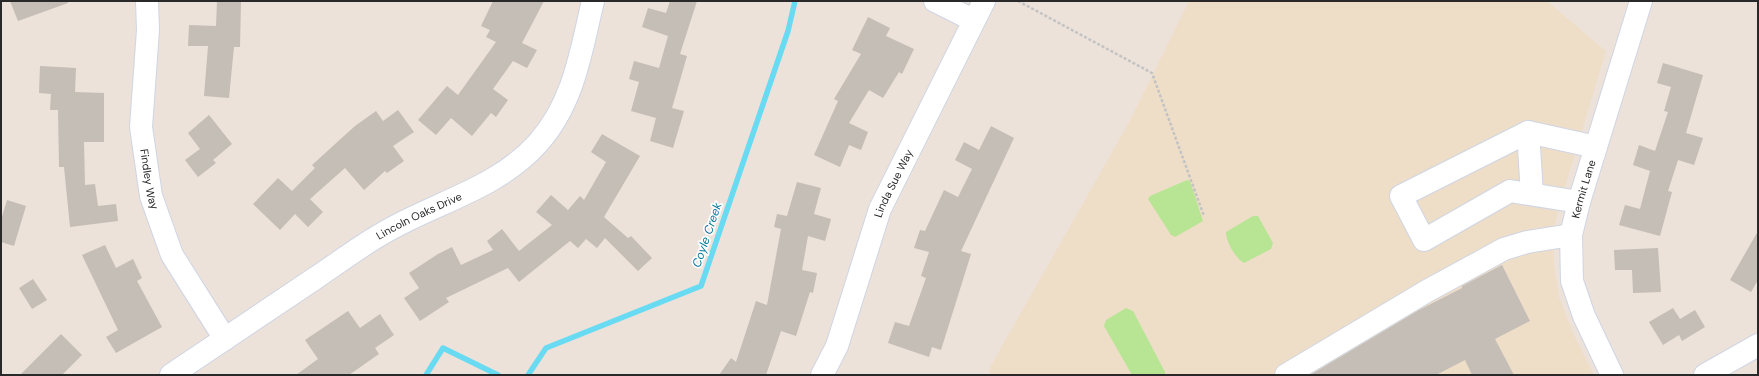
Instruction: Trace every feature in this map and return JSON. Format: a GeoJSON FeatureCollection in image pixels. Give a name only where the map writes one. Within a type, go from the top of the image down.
{"type":"FeatureCollection","features":[{"type":"Feature","properties":{"kind":"street","name":"Findley Way"},"geometry":{"type":"LineString","coordinates":[[147,1],[148,30],[141,127],[151,196],[172,255],[225,339]]}},
{"type":"Feature","properties":{"kind":"street","name":"Lincoln Oaks Drive"},"geometry":{"type":"LineString","coordinates":[[170,375],[384,232],[422,212],[477,189],[520,161],[539,143],[554,122],[566,100],[576,76],[593,1]]}},
{"type":"Feature","properties":{"kind":"street"},"geometry":{"type":"LineString","coordinates":[[935,1],[973,20]]}},
{"type":"Feature","properties":{"kind":"street","name":"Linda Sue Way"},"geometry":{"type":"LineString","coordinates":[[822,375],[837,346],[880,209],[973,20],[984,1]]}},
{"type":"Feature","properties":{"kind":"street","name":"Kermit Lane"},"geometry":{"type":"LineString","coordinates":[[1612,375],[1584,316],[1572,281],[1571,236],[1579,202],[1641,1]]}},
{"type":"Feature","properties":{"kind":"street"},"geometry":{"type":"LineString","coordinates":[[1579,202],[1510,191],[1424,240],[1401,196],[1528,132],[1596,147]]}},
{"type":"Feature","properties":{"kind":"street"},"geometry":{"type":"LineString","coordinates":[[1528,132],[1532,194]]}},
{"type":"Feature","properties":{"kind":"street"},"geometry":{"type":"LineString","coordinates":[[1286,375],[1427,291],[1504,249],[1527,242],[1571,236]]}},
{"type":"Feature","properties":{"kind":"street"},"geometry":{"type":"LineString","coordinates":[[1704,375],[1758,345]]}},
{"type":"Feature","properties":{"kind":"path"},"geometry":{"type":"LineString","coordinates":[[1018,1],[1152,73],[1204,216]]}},
{"type":"Feature","properties":{"kind":"shaded area"},"geometry":{"type":"Polygon","coordinates":[[[1189,1],[1547,1],[1606,51],[1558,210],[1553,237],[1554,265],[1559,297],[1574,335],[1594,375],[990,375],[989,369],[1129,122],[1189,1]]]}},
{"type":"Feature","properties":{"kind":"green space"},"geometry":{"type":"Polygon","coordinates":[[[1187,180],[1190,181],[1203,221],[1175,237],[1171,235],[1148,199],[1150,196],[1187,180]]]}},
{"type":"Feature","properties":{"kind":"green space"},"geometry":{"type":"Polygon","coordinates":[[[1253,216],[1258,216],[1273,243],[1271,249],[1244,263],[1232,250],[1226,236],[1226,232],[1253,216]]]}},
{"type":"Feature","properties":{"kind":"green space"},"geometry":{"type":"Polygon","coordinates":[[[1126,308],[1133,311],[1165,372],[1165,375],[1132,375],[1104,326],[1106,320],[1126,308]]]}},
{"type":"Feature","properties":{"kind":"building"},"geometry":{"type":"Polygon","coordinates":[[[10,1],[68,1],[68,3],[18,21],[10,1]]]}},
{"type":"Feature","properties":{"kind":"building"},"geometry":{"type":"Polygon","coordinates":[[[217,1],[241,1],[240,47],[234,47],[229,98],[204,96],[208,46],[188,46],[189,25],[216,26],[217,1]]]}},
{"type":"Feature","properties":{"kind":"building"},"geometry":{"type":"Polygon","coordinates":[[[493,1],[544,1],[522,43],[537,50],[527,68],[513,61],[493,89],[508,100],[496,117],[491,113],[472,136],[451,118],[436,135],[418,120],[447,86],[458,95],[496,42],[486,37],[490,30],[481,26],[493,1]]]}},
{"type":"Feature","properties":{"kind":"building"},"geometry":{"type":"Polygon","coordinates":[[[670,1],[697,1],[680,54],[687,56],[672,108],[684,111],[673,148],[650,141],[656,118],[631,111],[639,82],[629,79],[634,61],[659,68],[668,36],[642,27],[648,8],[666,13],[670,1]]]}},
{"type":"Feature","properties":{"kind":"building"},"geometry":{"type":"Polygon","coordinates":[[[868,17],[890,28],[886,36],[914,49],[902,74],[899,72],[883,98],[869,90],[849,123],[868,132],[861,150],[849,145],[840,167],[814,155],[838,101],[834,99],[861,54],[852,50],[868,17]]]}},
{"type":"Feature","properties":{"kind":"building"},"geometry":{"type":"Polygon","coordinates":[[[1663,63],[1703,75],[1686,133],[1703,138],[1694,165],[1678,160],[1668,191],[1672,192],[1660,236],[1619,225],[1625,205],[1640,209],[1650,171],[1633,165],[1639,145],[1655,151],[1668,112],[1664,111],[1671,87],[1657,83],[1663,63]]]}},
{"type":"Feature","properties":{"kind":"building"},"geometry":{"type":"Polygon","coordinates":[[[40,66],[76,68],[75,92],[104,93],[104,142],[84,142],[85,185],[95,184],[98,206],[116,204],[118,221],[70,227],[64,167],[59,167],[58,110],[50,110],[51,94],[39,93],[40,66]]]}},
{"type":"Feature","properties":{"kind":"building"},"geometry":{"type":"Polygon","coordinates":[[[398,110],[414,132],[393,146],[404,161],[387,173],[385,171],[364,190],[345,168],[310,199],[323,212],[308,227],[295,214],[280,230],[253,204],[278,178],[292,191],[315,168],[312,165],[355,126],[376,111],[383,121],[398,110]]]}},
{"type":"Feature","properties":{"kind":"building"},"geometry":{"type":"Polygon","coordinates":[[[209,115],[232,144],[213,160],[216,163],[198,177],[185,160],[200,149],[188,133],[209,115]]]}},
{"type":"Feature","properties":{"kind":"building"},"geometry":{"type":"Polygon","coordinates":[[[991,126],[1014,138],[961,251],[971,254],[941,350],[932,347],[929,357],[888,343],[895,322],[909,326],[926,278],[921,276],[929,252],[914,248],[920,230],[925,231],[944,190],[958,197],[972,169],[955,160],[964,142],[979,150],[991,126]]]}},
{"type":"Feature","properties":{"kind":"building"},"geometry":{"type":"Polygon","coordinates":[[[602,134],[640,156],[604,217],[628,238],[631,236],[652,258],[638,271],[605,238],[597,248],[586,239],[578,248],[570,241],[519,282],[508,268],[446,298],[449,302],[420,321],[404,298],[419,288],[409,273],[438,254],[452,247],[461,265],[493,250],[487,241],[502,229],[519,251],[552,225],[536,212],[551,195],[568,210],[580,196],[584,200],[606,162],[591,152],[602,134]]]}},
{"type":"Feature","properties":{"kind":"building"},"geometry":{"type":"Polygon","coordinates":[[[797,182],[821,188],[814,214],[831,219],[825,241],[808,236],[802,270],[817,273],[813,293],[810,292],[796,336],[781,331],[766,375],[719,375],[731,358],[736,362],[756,301],[767,305],[781,229],[774,227],[777,214],[787,216],[797,182]]]}},
{"type":"Feature","properties":{"kind":"building"},"geometry":{"type":"Polygon","coordinates":[[[7,200],[26,206],[14,246],[1,242],[1,220],[7,200]]]}},
{"type":"Feature","properties":{"kind":"building"},"geometry":{"type":"Polygon","coordinates":[[[1758,231],[1758,280],[1751,292],[1730,280],[1758,231]]]}},
{"type":"Feature","properties":{"kind":"building"},"geometry":{"type":"Polygon","coordinates":[[[105,245],[116,268],[133,259],[142,278],[137,281],[162,327],[116,353],[106,337],[118,330],[82,255],[105,245]]]}},
{"type":"Feature","properties":{"kind":"building"},"geometry":{"type":"Polygon","coordinates":[[[1658,248],[1661,292],[1633,293],[1632,270],[1615,270],[1614,250],[1658,248]]]}},
{"type":"Feature","properties":{"kind":"building"},"geometry":{"type":"Polygon","coordinates":[[[1502,265],[1530,321],[1495,339],[1514,375],[1472,375],[1465,360],[1436,375],[1310,375],[1419,310],[1502,265]]]}},
{"type":"Feature","properties":{"kind":"building"},"geometry":{"type":"Polygon","coordinates":[[[33,279],[47,300],[32,309],[19,288],[33,279]]]}},
{"type":"Feature","properties":{"kind":"building"},"geometry":{"type":"Polygon","coordinates":[[[1673,308],[1680,319],[1695,310],[1705,327],[1682,341],[1679,335],[1663,345],[1649,322],[1673,308]]]}},
{"type":"Feature","properties":{"kind":"building"},"geometry":{"type":"Polygon","coordinates":[[[348,311],[360,328],[380,314],[394,335],[375,348],[379,354],[349,375],[296,375],[318,359],[305,340],[348,311]]]}},
{"type":"Feature","properties":{"kind":"building"},"geometry":{"type":"Polygon","coordinates":[[[61,334],[82,355],[62,375],[20,375],[61,334]]]}},
{"type":"Feature","properties":{"kind":"waterway","name":"Coyle Creek"},"geometry":{"type":"LineString","coordinates":[[528,375],[546,348],[701,286],[788,31],[795,1]]}},
{"type":"Feature","properties":{"kind":"waterway","name":"Coyle Creek"},"geometry":{"type":"LineString","coordinates":[[426,375],[443,348],[498,375]]}}]}
